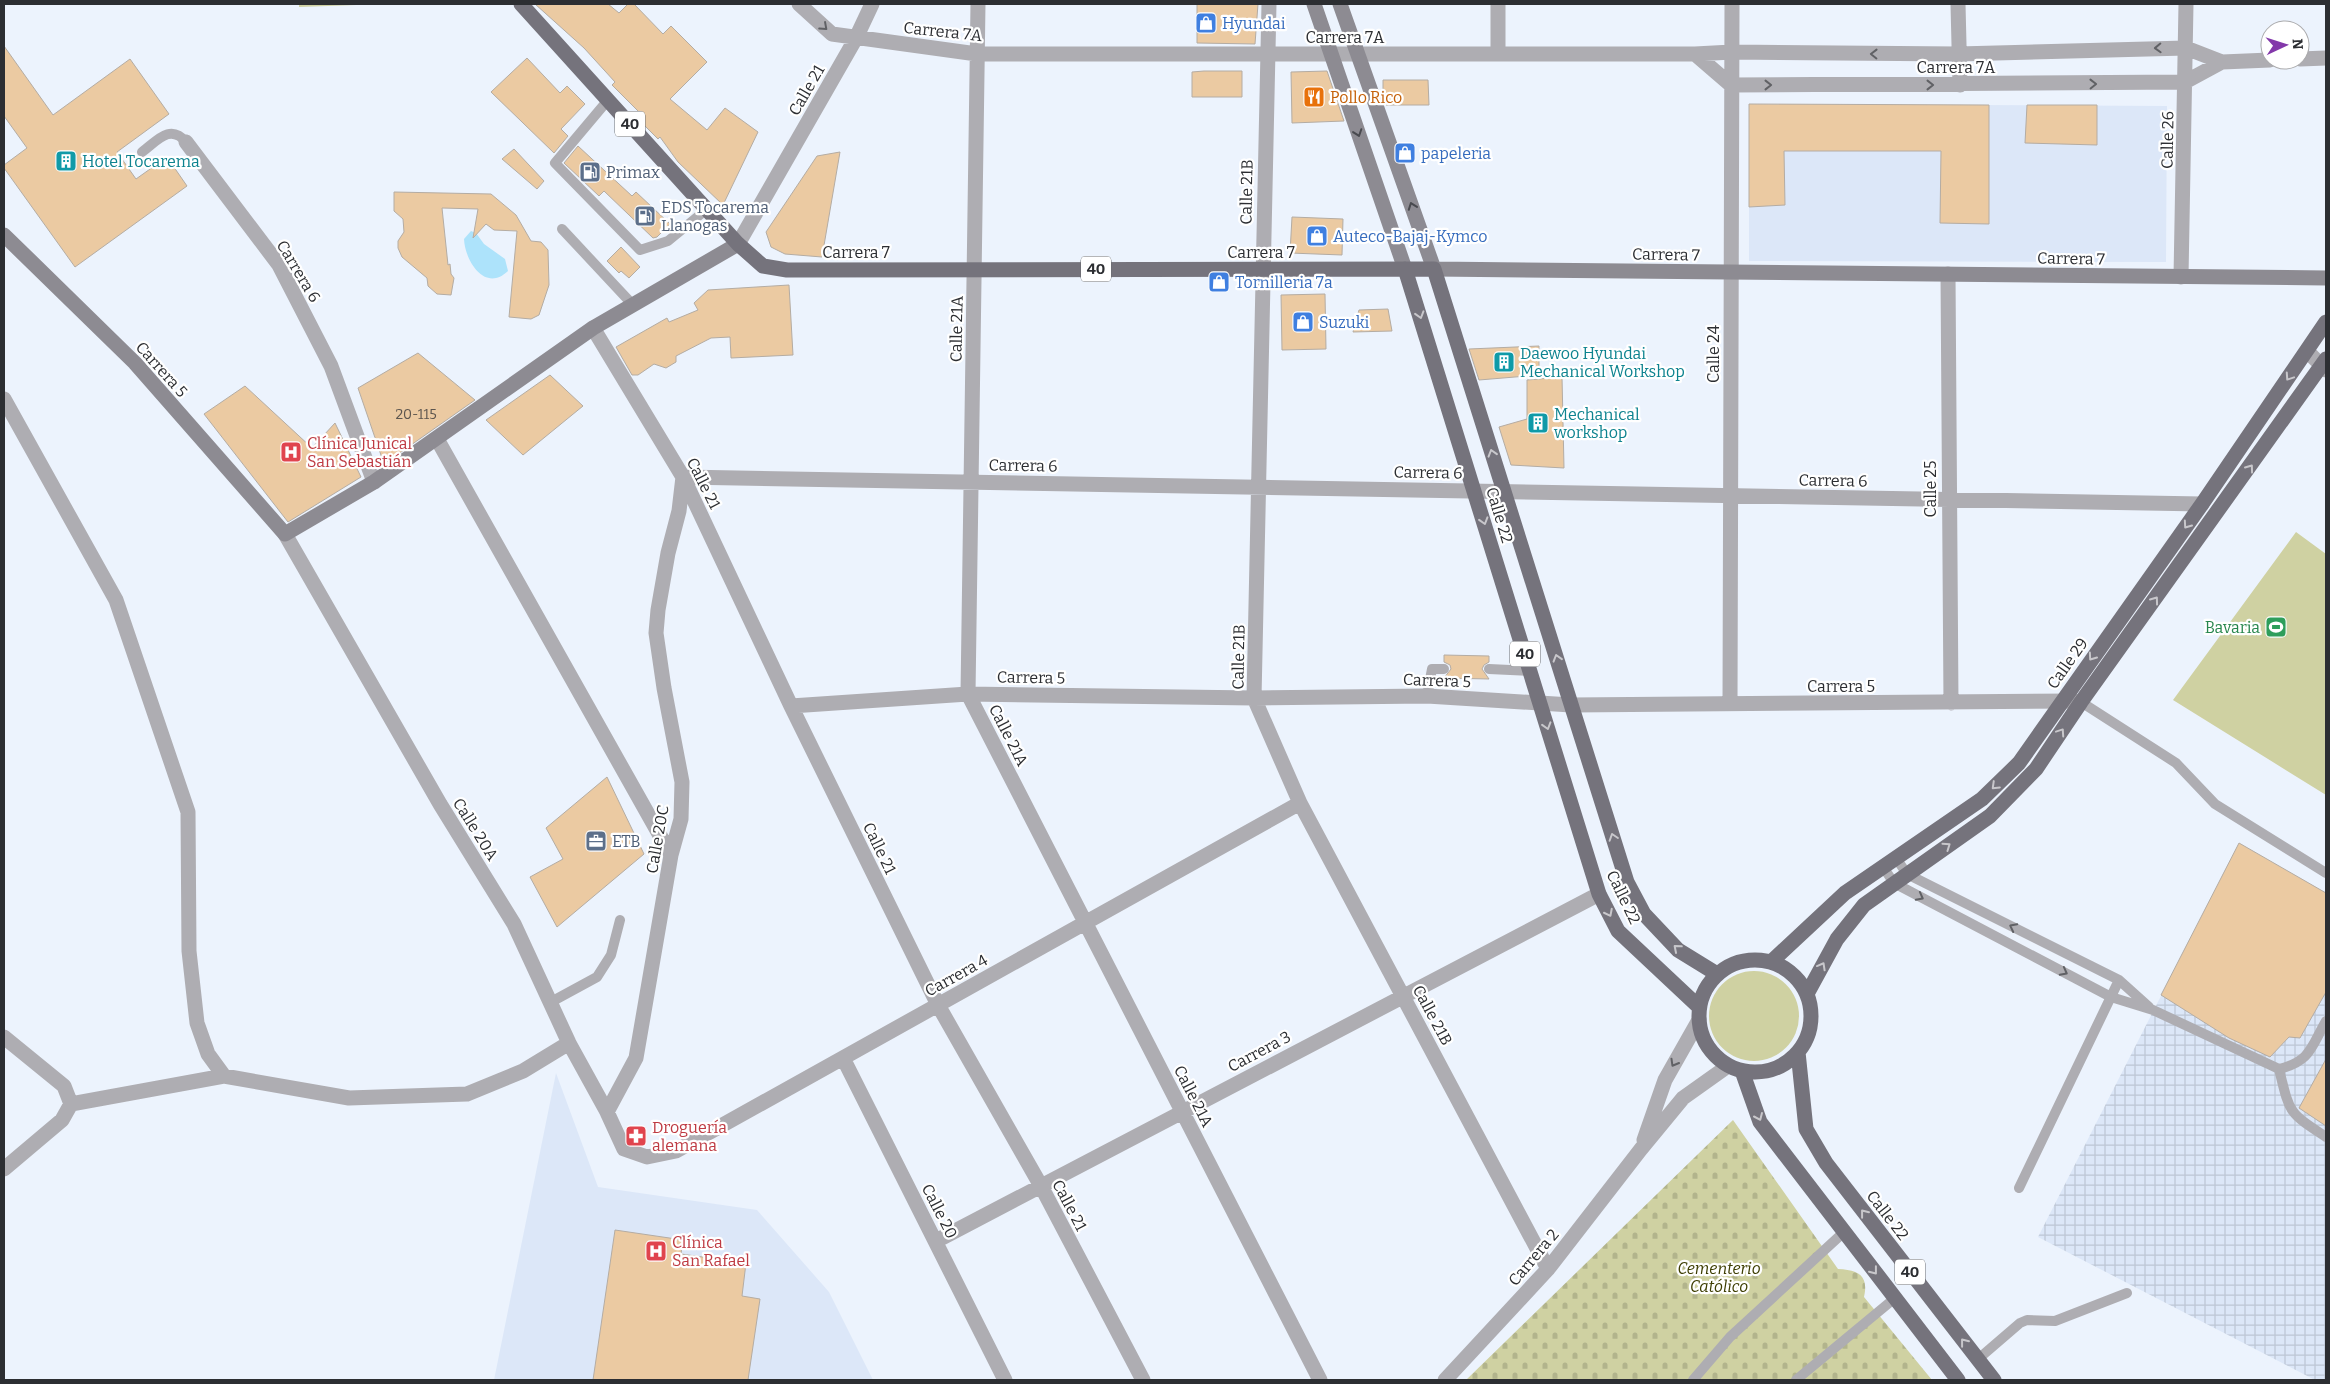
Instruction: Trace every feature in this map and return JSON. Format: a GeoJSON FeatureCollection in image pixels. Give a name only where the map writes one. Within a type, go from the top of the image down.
{"type":"FeatureCollection","features":[{"type":"Feature","properties":{"kind":"main road","name":"Carrera 7"},"geometry":{"type":"LineString","coordinates":[[521,4],[738,244],[763,266],[787,270],[1434,269]]}},
{"type":"Feature","properties":{"kind":"main road","name":"Calle 22"},"geometry":{"type":"LineString","coordinates":[[1405,269],[1600,894],[1618,931],[1699,1014]]}},
{"type":"Feature","properties":{"kind":"main road","name":"Calle 22"},"geometry":{"type":"LineString","coordinates":[[1434,269],[1627,882],[1644,914],[1678,950],[1717,974]]}},
{"type":"Feature","properties":{"kind":"main road","name":"Calle 29"},"geometry":{"type":"LineString","coordinates":[[1770,962],[1845,892],[1982,798],[2019,763],[2202,504],[2326,322]]}},
{"type":"Feature","properties":{"kind":"main road","name":"Calle 29"},"geometry":{"type":"LineString","coordinates":[[1806,994],[1837,939],[1864,905],[1990,816],[2036,770],[2081,702],[2325,365]]}},
{"type":"Feature","properties":{"kind":"main road"},"geometry":{"type":"LineString","coordinates":[[1699,1014],[1705,989],[1717,974],[1733,964],[1752,960],[1770,962],[1786,969],[1798,980],[1806,994],[1810,1009],[1810,1024],[1805,1041],[1798,1052],[1786,1063],[1772,1070],[1758,1072],[1735,1068]]}},
{"type":"Feature","properties":{"kind":"main road","name":"40"},"geometry":{"type":"LineString","coordinates":[[1699,1014],[1708,1047],[1735,1068],[1760,1122],[1958,1380]]}},
{"type":"Feature","properties":{"kind":"main road","name":"Calle 22"},"geometry":{"type":"LineString","coordinates":[[1798,1052],[1806,1129],[1826,1163],[1994,1380]]}},
{"type":"Feature","properties":{"kind":"street","name":"Carrera 7A"},"geometry":{"type":"LineString","coordinates":[[799,4],[832,34],[977,54],[1695,54],[1732,52],[1958,54],[2186,48],[2222,62],[2260,60]]}},
{"type":"Feature","properties":{"kind":"street","name":"Calle 21"},"geometry":{"type":"LineString","coordinates":[[738,244],[856,38],[872,4]]}},
{"type":"Feature","properties":{"kind":"street","name":"Calle 21A"},"geometry":{"type":"LineString","coordinates":[[978,4],[968,694],[1320,1380]]}},
{"type":"Feature","properties":{"kind":"street","name":"Calle 21B"},"geometry":{"type":"LineString","coordinates":[[1269,4],[1254,698],[1300,803],[1548,1268]]}},
{"type":"Feature","properties":{"kind":"street","name":"Calle 22"},"geometry":{"type":"LineString","coordinates":[[1314,4],[1405,269]]}},
{"type":"Feature","properties":{"kind":"street","name":"Calle 22"},"geometry":{"type":"LineString","coordinates":[[1340,4],[1434,269]]}},
{"type":"Feature","properties":{"kind":"street"},"geometry":{"type":"LineString","coordinates":[[1498,4],[1498,54]]}},
{"type":"Feature","properties":{"kind":"street","name":"Calle 24"},"geometry":{"type":"LineString","coordinates":[[1730,704],[1732,4]]}},
{"type":"Feature","properties":{"kind":"street"},"geometry":{"type":"LineString","coordinates":[[1958,4],[1960,85]]}},
{"type":"Feature","properties":{"kind":"street","name":"Calle 26"},"geometry":{"type":"LineString","coordinates":[[2181,277],[2186,4]]}},
{"type":"Feature","properties":{"kind":"street"},"geometry":{"type":"LineString","coordinates":[[1695,54],[1731,85]]}},
{"type":"Feature","properties":{"kind":"street"},"geometry":{"type":"LineString","coordinates":[[2310,59],[2326,58]]}},
{"type":"Feature","properties":{"kind":"street","name":"Carrera 7A"},"geometry":{"type":"LineString","coordinates":[[1731,85],[1960,85],[2186,82],[2222,62]]}},
{"type":"Feature","properties":{"kind":"street","name":"Carrera 6"},"geometry":{"type":"LineString","coordinates":[[186,142],[279,265],[331,366],[374,482]]}},
{"type":"Feature","properties":{"kind":"street","name":"Carrera 5"},"geometry":{"type":"LineString","coordinates":[[4,235],[135,363],[285,534]]}},
{"type":"Feature","properties":{"kind":"street"},"geometry":{"type":"LineString","coordinates":[[285,534],[374,482],[593,328],[738,244]]}},
{"type":"Feature","properties":{"kind":"street","name":"Carrera 7"},"geometry":{"type":"LineString","coordinates":[[1434,269],[2326,278]]}},
{"type":"Feature","properties":{"kind":"street","name":"Calle 25"},"geometry":{"type":"LineString","coordinates":[[1948,274],[1948,499],[1951,703]]}},
{"type":"Feature","properties":{"kind":"street","name":"Calle 21"},"geometry":{"type":"LineString","coordinates":[[593,328],[683,477],[791,706],[938,1005],[1041,1186],[1143,1380]]}},
{"type":"Feature","properties":{"kind":"street"},"geometry":{"type":"LineString","coordinates":[[2307,351],[2325,365]]}},
{"type":"Feature","properties":{"kind":"street"},"geometry":{"type":"LineString","coordinates":[[4,399],[116,600],[188,812],[189,951],[197,1023],[208,1054],[224,1076]]}},
{"type":"Feature","properties":{"kind":"street"},"geometry":{"type":"LineString","coordinates":[[437,439],[671,855]]}},
{"type":"Feature","properties":{"kind":"street","name":"Carrera 6"},"geometry":{"type":"LineString","coordinates":[[683,477],[2202,504]]}},
{"type":"Feature","properties":{"kind":"street","name":"Calle 20C"},"geometry":{"type":"LineString","coordinates":[[607,1112],[636,1058],[671,855],[681,819],[682,782],[664,688],[656,633],[658,610],[668,553],[679,511],[683,477]]}},
{"type":"Feature","properties":{"kind":"street","name":"Calle 20A"},"geometry":{"type":"LineString","coordinates":[[285,534],[440,804],[514,924],[569,1043],[607,1112],[624,1149]]}},
{"type":"Feature","properties":{"kind":"street","name":"Carrera 5"},"geometry":{"type":"LineString","coordinates":[[791,706],[968,694],[1254,698],[1427,696],[1571,705],[2081,702]]}},
{"type":"Feature","properties":{"kind":"street","name":"Carrera 4"},"geometry":{"type":"LineString","coordinates":[[624,1149],[647,1157],[676,1151],[1300,803]]}},
{"type":"Feature","properties":{"kind":"street","name":"Carrera 3"},"geometry":{"type":"LineString","coordinates":[[936,1241],[1600,894]]}},
{"type":"Feature","properties":{"kind":"street","name":"Carrera 2"},"geometry":{"type":"LineString","coordinates":[[1641,1149],[1665,1080],[1699,1014]]}},
{"type":"Feature","properties":{"kind":"street"},"geometry":{"type":"LineString","coordinates":[[4,1037],[64,1086],[71,1104]]}},
{"type":"Feature","properties":{"kind":"street"},"geometry":{"type":"LineString","coordinates":[[71,1104],[224,1076],[349,1098],[467,1094],[524,1071],[569,1043]]}},
{"type":"Feature","properties":{"kind":"street","name":"Calle 20"},"geometry":{"type":"LineString","coordinates":[[843,1058],[1005,1380]]}},
{"type":"Feature","properties":{"kind":"street","name":"Carrera 2"},"geometry":{"type":"LineString","coordinates":[[1445,1380],[1548,1268],[1683,1098],[1735,1068]]}},
{"type":"Feature","properties":{"kind":"street"},"geometry":{"type":"LineString","coordinates":[[4,1169],[62,1120],[71,1104]]}},
{"type":"Feature","properties":{"kind":"lane"},"geometry":{"type":"LineString","coordinates":[[608,100],[554,163],[640,250],[668,241],[707,209]]}},
{"type":"Feature","properties":{"kind":"lane","name":"Carrera 6"},"geometry":{"type":"LineString","coordinates":[[142,152],[167,134],[174,133],[186,142]]}},
{"type":"Feature","properties":{"kind":"lane"},"geometry":{"type":"LineString","coordinates":[[562,229],[634,305]]}},
{"type":"Feature","properties":{"kind":"lane"},"geometry":{"type":"LineString","coordinates":[[1427,696],[1432,669],[1444,669]]}},
{"type":"Feature","properties":{"kind":"lane"},"geometry":{"type":"LineString","coordinates":[[1489,670],[1530,671]]}},
{"type":"Feature","properties":{"kind":"lane"},"geometry":{"type":"LineString","coordinates":[[2081,702],[2104,714],[2176,762],[2216,804],[2326,873]]}},
{"type":"Feature","properties":{"kind":"lane"},"geometry":{"type":"LineString","coordinates":[[1896,858],[1907,874],[2119,980],[2153,1010]]}},
{"type":"Feature","properties":{"kind":"lane"},"geometry":{"type":"LineString","coordinates":[[1883,867],[1894,883],[2111,997],[2153,1010],[2279,1069],[2296,1065],[2304,1060],[2326,1021]]}},
{"type":"Feature","properties":{"kind":"lane"},"geometry":{"type":"LineString","coordinates":[[551,1002],[597,977],[611,954],[620,920]]}},
{"type":"Feature","properties":{"kind":"lane"},"geometry":{"type":"LineString","coordinates":[[2019,1188],[2119,980]]}},
{"type":"Feature","properties":{"kind":"lane"},"geometry":{"type":"LineString","coordinates":[[2279,1069],[2288,1106],[2295,1116],[2326,1137]]}},
{"type":"Feature","properties":{"kind":"lane"},"geometry":{"type":"LineString","coordinates":[[1693,1380],[1730,1337],[1844,1232]]}},
{"type":"Feature","properties":{"kind":"lane"},"geometry":{"type":"LineString","coordinates":[[1977,1360],[2020,1323],[2027,1320],[2055,1321],[2127,1293]]}},
{"type":"Feature","properties":{"kind":"lane"},"geometry":{"type":"LineString","coordinates":[[1796,1380],[1895,1298]]}},
{"type":"Feature","properties":{"kind":"shaded area"},"geometry":{"type":"Polygon","coordinates":[[[1749,104],[2167,106],[2166,262],[1749,261],[1749,104]]]}},
{"type":"Feature","properties":{"kind":"shaded area"},"geometry":{"type":"Polygon","coordinates":[[[2239,843],[2326,893],[2326,1380],[2315,1380],[2038,1237],[2239,843]]]}},
{"type":"Feature","properties":{"kind":"shaded area","name":"Clínica San Rafael"},"geometry":{"type":"Polygon","coordinates":[[[556,1073],[598,1187],[757,1210],[829,1292],[873,1380],[494,1380],[556,1073]]]}},
{"type":"Feature","properties":{"kind":"green space"},"geometry":{"type":"Polygon","coordinates":[[[299,4],[385,4],[299,7],[299,4]]]}},
{"type":"Feature","properties":{"kind":"green space","name":"Bavaria"},"geometry":{"type":"Polygon","coordinates":[[[2296,532],[2326,554],[2326,795],[2173,700],[2296,532]]]}},
{"type":"Feature","properties":{"kind":"green space"},"geometry":{"type":"Polygon","coordinates":[[[1754,971],[1771,975],[1786,984],[1795,999],[1799,1016],[1795,1033],[1786,1048],[1771,1057],[1754,1061],[1737,1057],[1722,1048],[1713,1033],[1709,1016],[1713,999],[1722,984],[1737,975],[1754,971]]]}},
{"type":"Feature","properties":{"kind":"green space","name":"Cementerio Católico"},"geometry":{"type":"Polygon","coordinates":[[[1733,1120],[1838,1269],[1856,1272],[1860,1275],[1865,1283],[1864,1297],[1932,1380],[1466,1380],[1733,1120]]]}},
{"type":"Feature","properties":{"kind":"water"},"geometry":{"type":"Polygon","coordinates":[[[471,231],[476,233],[484,244],[505,259],[508,271],[500,277],[492,278],[478,272],[472,265],[465,248],[464,239],[471,231]]]}},
{"type":"Feature","properties":{"kind":"building"},"geometry":{"type":"Polygon","coordinates":[[[535,4],[608,4],[619,13],[628,4],[634,4],[663,34],[671,26],[707,62],[670,99],[707,130],[725,108],[758,132],[723,205],[678,162],[660,137],[658,139],[638,119],[642,115],[612,85],[615,82],[584,48],[535,4]]]}},
{"type":"Feature","properties":{"kind":"building"},"geometry":{"type":"Polygon","coordinates":[[[1197,4],[1258,4],[1255,44],[1197,43],[1197,4]]]}},
{"type":"Feature","properties":{"kind":"building","name":"Hotel Tocarema"},"geometry":{"type":"Polygon","coordinates":[[[4,46],[53,115],[130,59],[169,114],[117,152],[136,179],[167,157],[187,186],[75,267],[4,168],[4,165],[27,148],[4,116],[4,46]]]}},
{"type":"Feature","properties":{"kind":"building"},"geometry":{"type":"Polygon","coordinates":[[[527,58],[560,93],[567,86],[585,104],[561,129],[568,136],[554,153],[491,92],[527,58]]]}},
{"type":"Feature","properties":{"kind":"building"},"geometry":{"type":"Polygon","coordinates":[[[1242,71],[1242,97],[1192,97],[1192,72],[1242,71]]]}},
{"type":"Feature","properties":{"kind":"building","name":"Pollo Rico"},"geometry":{"type":"Polygon","coordinates":[[[1327,71],[1344,121],[1292,123],[1291,72],[1327,71]]]}},
{"type":"Feature","properties":{"kind":"building"},"geometry":{"type":"Polygon","coordinates":[[[1383,80],[1428,80],[1429,105],[1386,105],[1383,98],[1383,80]]]}},
{"type":"Feature","properties":{"kind":"building"},"geometry":{"type":"Polygon","coordinates":[[[1749,104],[1989,105],[1989,224],[1940,223],[1941,151],[1784,151],[1785,205],[1749,207],[1749,104]]]}},
{"type":"Feature","properties":{"kind":"building"},"geometry":{"type":"Polygon","coordinates":[[[2027,105],[2097,105],[2097,145],[2025,143],[2027,105]]]}},
{"type":"Feature","properties":{"kind":"building"},"geometry":{"type":"Polygon","coordinates":[[[578,146],[632,196],[636,192],[670,224],[657,237],[653,238],[604,191],[599,196],[564,163],[578,146]]]}},
{"type":"Feature","properties":{"kind":"building"},"geometry":{"type":"Polygon","coordinates":[[[514,149],[544,181],[537,189],[502,159],[514,149]]]}},
{"type":"Feature","properties":{"kind":"building"},"geometry":{"type":"Polygon","coordinates":[[[840,152],[822,257],[785,254],[771,247],[766,232],[817,156],[840,152]]]}},
{"type":"Feature","properties":{"kind":"building"},"geometry":{"type":"Polygon","coordinates":[[[394,192],[491,194],[516,215],[531,241],[541,242],[548,250],[549,285],[539,315],[531,319],[509,317],[517,231],[494,230],[486,224],[473,238],[478,209],[442,208],[448,265],[450,264],[451,274],[454,278],[451,295],[437,294],[428,286],[427,278],[402,257],[398,248],[398,241],[404,232],[403,219],[394,211],[394,192]]]}},
{"type":"Feature","properties":{"kind":"building","name":"Auteco-Bajaj-Kymco"},"geometry":{"type":"Polygon","coordinates":[[[1292,217],[1343,219],[1342,255],[1290,253],[1292,217]]]}},
{"type":"Feature","properties":{"kind":"building"},"geometry":{"type":"Polygon","coordinates":[[[621,247],[640,267],[629,278],[621,271],[619,273],[607,261],[621,247]]]}},
{"type":"Feature","properties":{"kind":"building"},"geometry":{"type":"Polygon","coordinates":[[[789,285],[793,355],[731,358],[730,337],[711,338],[676,356],[676,362],[666,368],[654,364],[638,375],[632,375],[616,347],[667,318],[669,322],[698,310],[694,303],[708,290],[789,285]]]}},
{"type":"Feature","properties":{"kind":"building","name":"Suzuki"},"geometry":{"type":"Polygon","coordinates":[[[1325,294],[1326,349],[1282,350],[1281,295],[1325,294]]]}},
{"type":"Feature","properties":{"kind":"building"},"geometry":{"type":"Polygon","coordinates":[[[1388,309],[1392,331],[1353,332],[1359,310],[1388,309]]]}},
{"type":"Feature","properties":{"kind":"building","name":"Daewoo Hyundai Mechanical Workshop"},"geometry":{"type":"Polygon","coordinates":[[[1539,346],[1539,375],[1479,380],[1469,349],[1539,346]]]}},
{"type":"Feature","properties":{"kind":"building","name":"Clínica Junical San Sebastián"},"geometry":{"type":"Polygon","coordinates":[[[418,353],[475,400],[384,464],[358,388],[418,353]]]}},
{"type":"Feature","properties":{"kind":"building"},"geometry":{"type":"Polygon","coordinates":[[[550,375],[583,406],[523,455],[486,420],[550,375]]]}},
{"type":"Feature","properties":{"kind":"building","name":"Mechanical workshop"},"geometry":{"type":"Polygon","coordinates":[[[1562,377],[1564,468],[1511,465],[1499,427],[1527,419],[1527,380],[1562,377]]]}},
{"type":"Feature","properties":{"kind":"building","name":"Clínica Junical San Sebastián"},"geometry":{"type":"Polygon","coordinates":[[[245,386],[312,448],[335,423],[361,477],[288,522],[204,414],[245,386]]]}},
{"type":"Feature","properties":{"kind":"building"},"geometry":{"type":"Polygon","coordinates":[[[1444,655],[1489,656],[1489,662],[1482,669],[1489,679],[1444,678],[1451,669],[1450,665],[1444,662],[1444,655]]]}},
{"type":"Feature","properties":{"kind":"building","name":"ETB"},"geometry":{"type":"Polygon","coordinates":[[[607,777],[644,854],[557,927],[530,877],[563,859],[546,828],[607,777]]]}},
{"type":"Feature","properties":{"kind":"building"},"geometry":{"type":"Polygon","coordinates":[[[2239,843],[2326,893],[2326,992],[2300,1038],[2289,1037],[2270,1057],[2229,1038],[2161,995],[2239,843]]]}},
{"type":"Feature","properties":{"kind":"building"},"geometry":{"type":"Polygon","coordinates":[[[2326,1059],[2326,1126],[2299,1108],[2326,1059]]]}},
{"type":"Feature","properties":{"kind":"building","name":"Clínica San Rafael"},"geometry":{"type":"Polygon","coordinates":[[[615,1230],[683,1240],[681,1254],[746,1263],[742,1296],[760,1299],[748,1380],[593,1380],[615,1230]]]}},
{"type":"Feature","properties":{"kind":"place","name":"Hyundai"},"geometry":{"type":"Point","coordinates":[1206,23]}},
{"type":"Feature","properties":{"kind":"place","name":"Pollo Rico"},"geometry":{"type":"Point","coordinates":[1314,97]}},
{"type":"Feature","properties":{"kind":"place","name":"papeleria"},"geometry":{"type":"Point","coordinates":[1405,153]}},
{"type":"Feature","properties":{"kind":"place","name":"Hotel Tocarema"},"geometry":{"type":"Point","coordinates":[66,161]}},
{"type":"Feature","properties":{"kind":"place","name":"Primax"},"geometry":{"type":"Point","coordinates":[590,172]}},
{"type":"Feature","properties":{"kind":"place","name":"EDS Tocarema Llanogas"},"geometry":{"type":"Point","coordinates":[645,216]}},
{"type":"Feature","properties":{"kind":"place","name":"Auteco-Bajaj-Kymco"},"geometry":{"type":"Point","coordinates":[1317,236]}},
{"type":"Feature","properties":{"kind":"place","name":"Tornilleria 7a"},"geometry":{"type":"Point","coordinates":[1219,282]}},
{"type":"Feature","properties":{"kind":"place","name":"Suzuki"},"geometry":{"type":"Point","coordinates":[1303,322]}},
{"type":"Feature","properties":{"kind":"place","name":"Daewoo Hyundai Mechanical Workshop"},"geometry":{"type":"Point","coordinates":[1504,362]}},
{"type":"Feature","properties":{"kind":"place","name":"Mechanical workshop"},"geometry":{"type":"Point","coordinates":[1538,423]}},
{"type":"Feature","properties":{"kind":"place","name":"Clínica Junical San Sebastián"},"geometry":{"type":"Point","coordinates":[291,452]}},
{"type":"Feature","properties":{"kind":"place","name":"Bavaria"},"geometry":{"type":"Point","coordinates":[2276,627]}},
{"type":"Feature","properties":{"kind":"place","name":"ETB"},"geometry":{"type":"Point","coordinates":[596,841]}},
{"type":"Feature","properties":{"kind":"place","name":"Droguería alemana"},"geometry":{"type":"Point","coordinates":[636,1136]}},
{"type":"Feature","properties":{"kind":"place","name":"Clínica San Rafael"},"geometry":{"type":"Point","coordinates":[656,1251]}}]}
